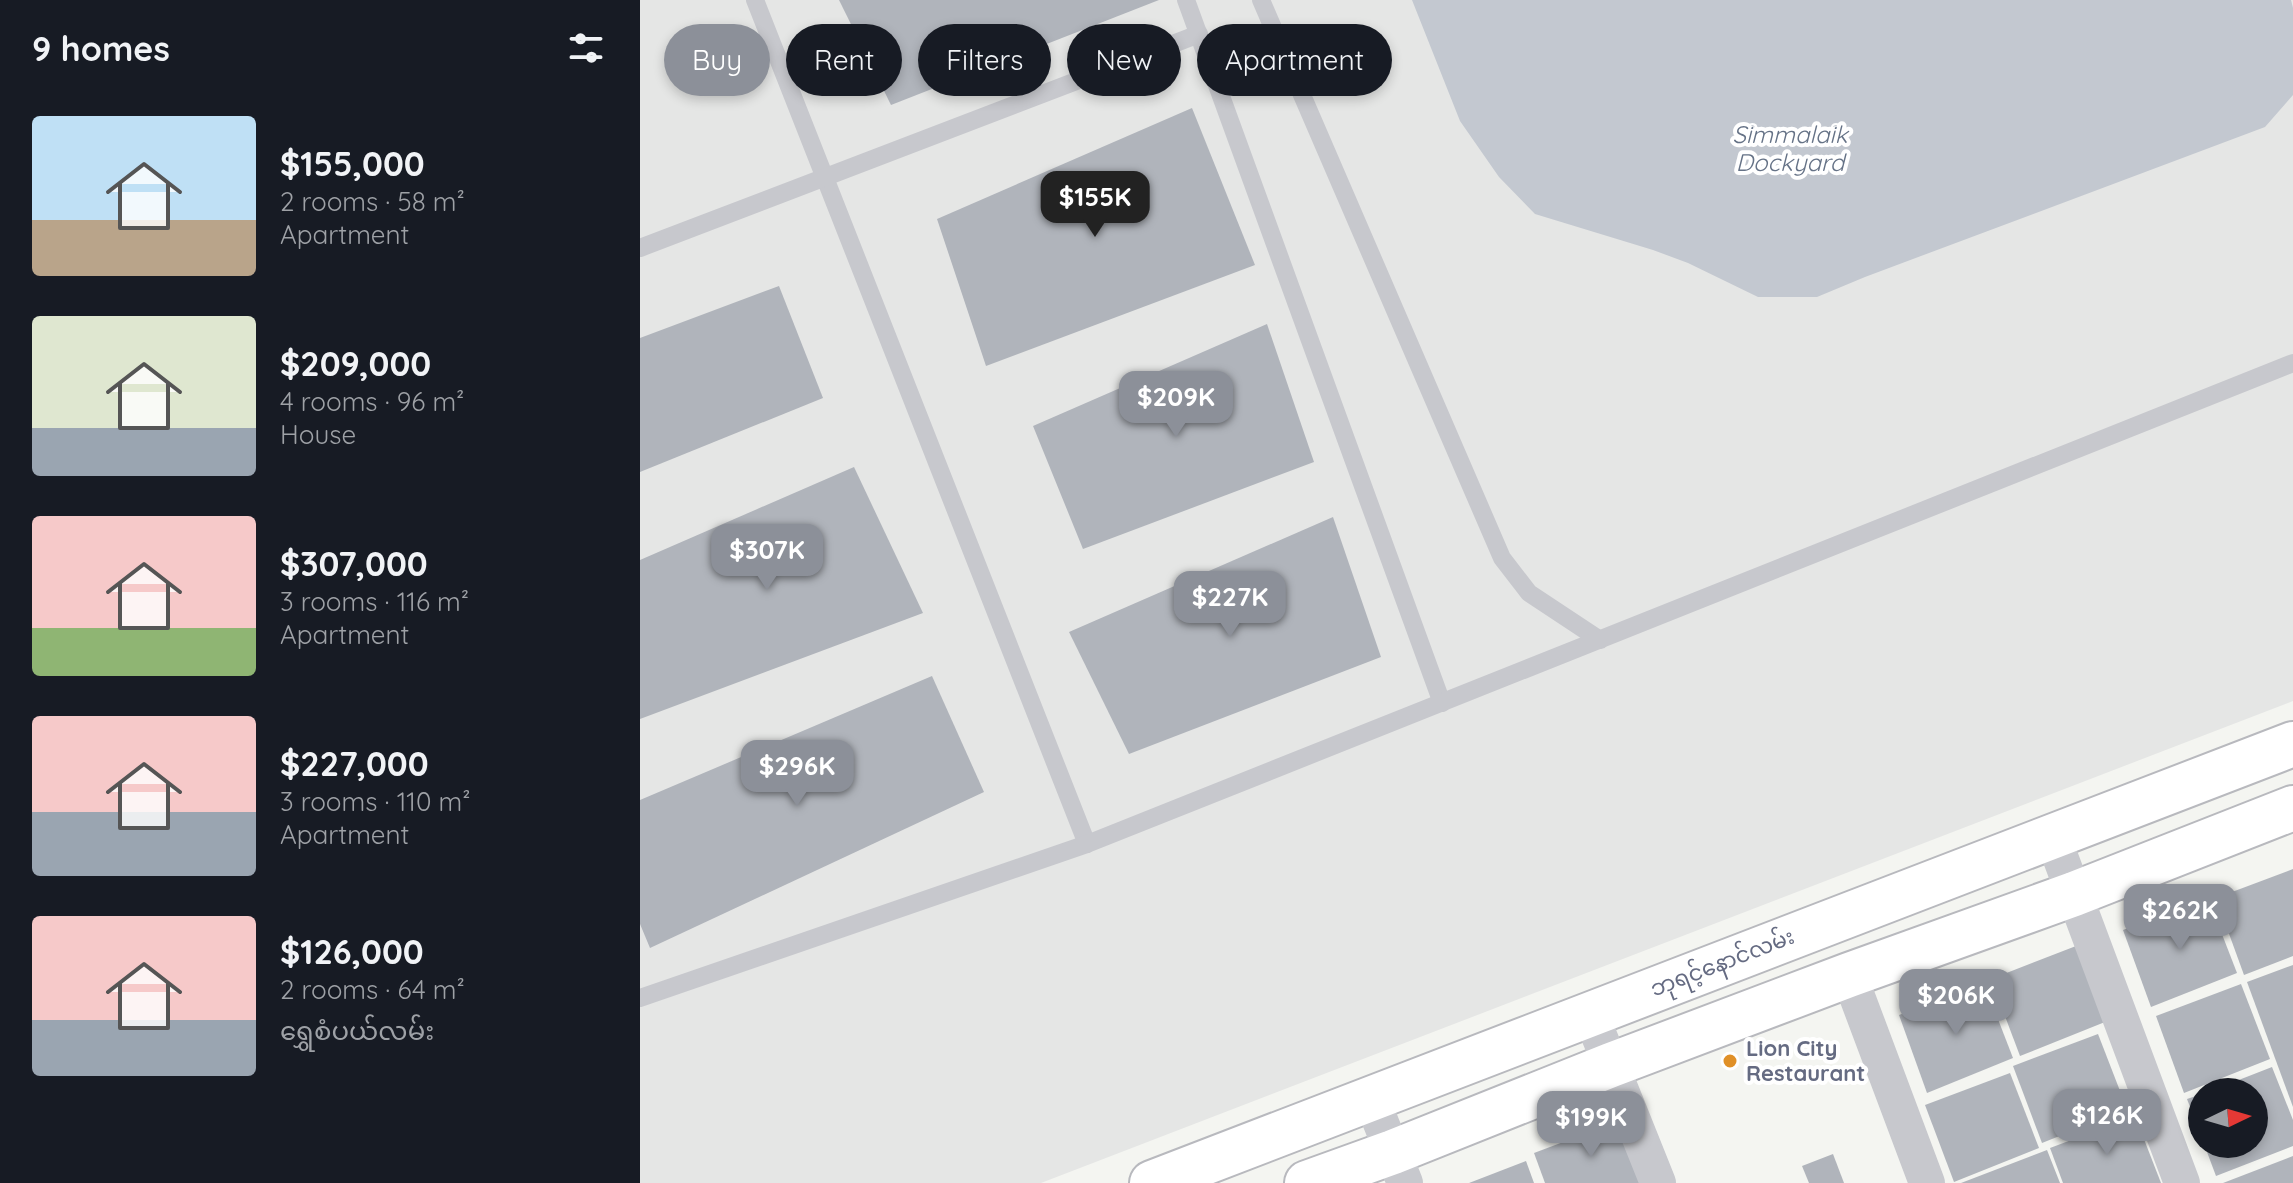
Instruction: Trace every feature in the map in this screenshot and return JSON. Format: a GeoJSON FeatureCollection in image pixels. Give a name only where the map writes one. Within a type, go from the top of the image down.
{"type":"FeatureCollection","features":[{"type":"Feature","properties":{"kind":"main road","name":"ဘုရင့်နောင်လမ်း"},"geometry":{"type":"LineString","coordinates":[[1161,1181],[2052,835],[2291,749]]}},
{"type":"Feature","properties":{"kind":"main road"},"geometry":{"type":"LineString","coordinates":[[1307,1183],[1399,1168],[1611,1065],[2074,894],[2293,808]]}},
{"type":"Feature","properties":{"kind":"street"},"geometry":{"type":"LineString","coordinates":[[2052,835],[2182,1183]]}},
{"type":"Feature","properties":{"kind":"street"},"geometry":{"type":"LineString","coordinates":[[1849,975],[1927,1183]]}},
{"type":"Feature","properties":{"kind":"street"},"geometry":{"type":"LineString","coordinates":[[1590,1013],[1658,1183]]}},
{"type":"Feature","properties":{"kind":"street"},"geometry":{"type":"LineString","coordinates":[[1371,1098],[1399,1168]]}},
{"type":"Feature","properties":{"kind":"lane"},"geometry":{"type":"LineString","coordinates":[[755,0],[1087,844]]}},
{"type":"Feature","properties":{"kind":"lane"},"geometry":{"type":"LineString","coordinates":[[1186,0],[1197,29]]}},
{"type":"Feature","properties":{"kind":"lane"},"geometry":{"type":"LineString","coordinates":[[1261,0],[1502,558],[1529,593],[1600,640]]}},
{"type":"Feature","properties":{"kind":"lane"},"geometry":{"type":"LineString","coordinates":[[640,248],[1197,35]]}},
{"type":"Feature","properties":{"kind":"lane"},"geometry":{"type":"LineString","coordinates":[[1222,96],[1442,703]]}},
{"type":"Feature","properties":{"kind":"lane"},"geometry":{"type":"LineString","coordinates":[[640,998],[1087,844],[2293,363]]}},
{"type":"Feature","properties":{"kind":"shaded area"},"geometry":{"type":"Polygon","coordinates":[[[640,0],[2293,0],[2293,701],[1041,1183],[640,1183],[640,0]]]}},
{"type":"Feature","properties":{"kind":"water","name":"Simmalaik Dockyard"},"geometry":{"type":"Polygon","coordinates":[[[1412,0],[2291,0],[2293,95],[2265,127],[1817,297],[1758,297],[1688,263],[1535,214],[1499,177],[1460,121],[1412,0]]]}},
{"type":"Feature","properties":{"kind":"building"},"geometry":{"type":"Polygon","coordinates":[[[839,0],[1159,0],[1098,24],[1067,24],[1067,36],[1051,42],[1051,24],[918,24],[918,94],[891,105],[887,96],[902,96],[902,24],[851,24],[839,0]]]}},
{"type":"Feature","properties":{"kind":"building"},"geometry":{"type":"Polygon","coordinates":[[[1192,108],[1255,265],[986,366],[937,219],[1192,108]]]}},
{"type":"Feature","properties":{"kind":"building"},"geometry":{"type":"Polygon","coordinates":[[[779,286],[823,398],[640,472],[640,338],[779,286]]]}},
{"type":"Feature","properties":{"kind":"building"},"geometry":{"type":"Polygon","coordinates":[[[1267,324],[1314,462],[1083,549],[1033,426],[1267,324]]]}},
{"type":"Feature","properties":{"kind":"building"},"geometry":{"type":"Polygon","coordinates":[[[854,467],[923,613],[640,719],[640,560],[854,467]]]}},
{"type":"Feature","properties":{"kind":"building"},"geometry":{"type":"Polygon","coordinates":[[[1333,517],[1381,657],[1129,754],[1069,632],[1333,517]]]}},
{"type":"Feature","properties":{"kind":"building"},"geometry":{"type":"Polygon","coordinates":[[[932,676],[984,792],[650,948],[640,924],[640,800],[932,676]]]}},
{"type":"Feature","properties":{"kind":"building"},"geometry":{"type":"Polygon","coordinates":[[[2293,869],[2293,956],[2244,975],[2216,898],[2293,869]]]}},
{"type":"Feature","properties":{"kind":"building"},"geometry":{"type":"Polygon","coordinates":[[[2208,898],[2237,973],[2151,1007],[2123,930],[2208,898]]]}},
{"type":"Feature","properties":{"kind":"building"},"geometry":{"type":"Polygon","coordinates":[[[2076,946],[2105,1022],[2020,1056],[1991,979],[2076,946]]]}},
{"type":"Feature","properties":{"kind":"building"},"geometry":{"type":"Polygon","coordinates":[[[2293,965],[2293,1107],[2247,982],[2293,965]]]}},
{"type":"Feature","properties":{"kind":"building"},"geometry":{"type":"Polygon","coordinates":[[[1984,983],[2013,1058],[1927,1093],[1899,1015],[1984,983]]]}},
{"type":"Feature","properties":{"kind":"building"},"geometry":{"type":"Polygon","coordinates":[[[2241,984],[2270,1059],[2222,1078],[2188,1078],[2188,1091],[2184,1093],[2156,1016],[2241,984]]]}},
{"type":"Feature","properties":{"kind":"building"},"geometry":{"type":"Polygon","coordinates":[[[2098,1034],[2127,1109],[2042,1143],[2013,1066],[2098,1034]]]}},
{"type":"Feature","properties":{"kind":"building"},"geometry":{"type":"Polygon","coordinates":[[[2272,1067],[2293,1120],[2293,1146],[2268,1156],[2268,1078],[2244,1078],[2272,1067]]]}},
{"type":"Feature","properties":{"kind":"building"},"geometry":{"type":"Polygon","coordinates":[[[2010,1073],[2039,1148],[1954,1182],[1925,1105],[2010,1073]]]}},
{"type":"Feature","properties":{"kind":"building"},"geometry":{"type":"Polygon","coordinates":[[[2135,1116],[2161,1183],[2063,1183],[2050,1148],[2135,1116]]]}},
{"type":"Feature","properties":{"kind":"building"},"geometry":{"type":"Polygon","coordinates":[[[1619,1121],[1643,1183],[1545,1183],[1534,1153],[1619,1121]]]}},
{"type":"Feature","properties":{"kind":"building"},"geometry":{"type":"Polygon","coordinates":[[[2047,1150],[2060,1183],[1961,1183],[2047,1150]]]}},
{"type":"Feature","properties":{"kind":"building"},"geometry":{"type":"Polygon","coordinates":[[[1833,1154],[1844,1183],[1809,1183],[1802,1166],[1833,1154]]]}},
{"type":"Feature","properties":{"kind":"building"},"geometry":{"type":"Polygon","coordinates":[[[2293,1156],[2293,1183],[2223,1183],[2293,1156]]]}},
{"type":"Feature","properties":{"kind":"building"},"geometry":{"type":"Polygon","coordinates":[[[2209,1158],[2262,1158],[2216,1176],[2209,1158]]]}},
{"type":"Feature","properties":{"kind":"building"},"geometry":{"type":"Polygon","coordinates":[[[1526,1161],[1534,1183],[1469,1183],[1526,1161]]]}},
{"type":"Feature","properties":{"kind":"place","name":"Lion City Restaurant"},"geometry":{"type":"Point","coordinates":[1730,1061]}}]}
